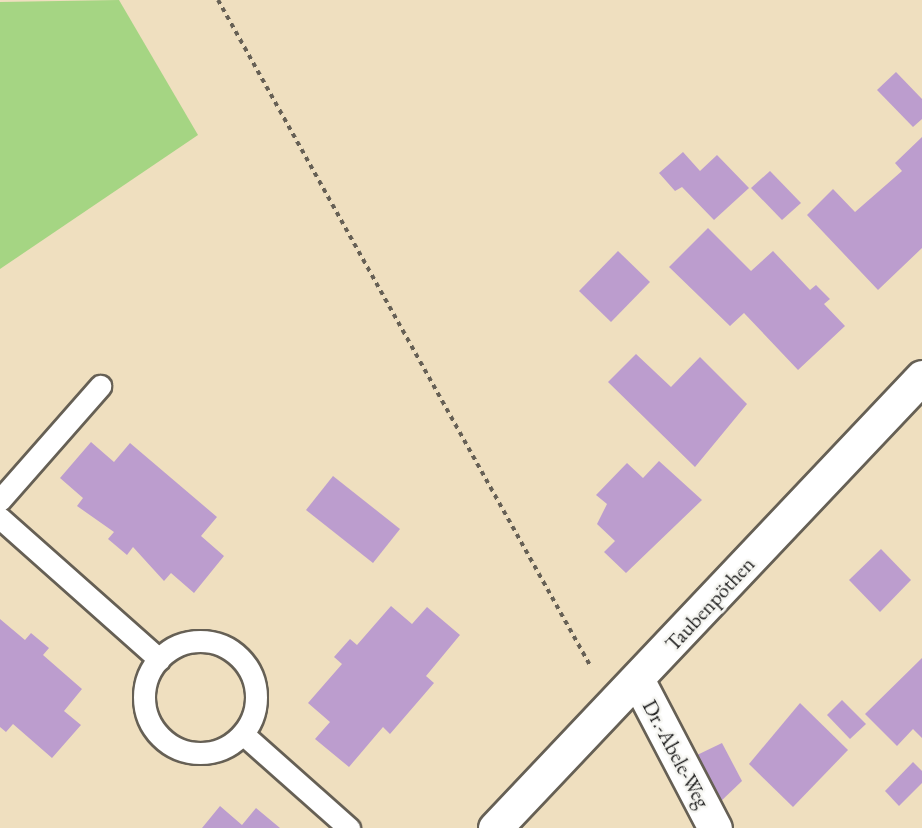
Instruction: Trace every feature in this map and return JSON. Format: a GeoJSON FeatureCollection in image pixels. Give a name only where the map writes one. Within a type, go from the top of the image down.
{"type":"FeatureCollection","features":[{"type":"Feature","properties":{"kind":"street","name":"Taubenpöthen"},"geometry":{"type":"LineString","coordinates":[[495,828],[614,708],[922,377]]}},
{"type":"Feature","properties":{"kind":"street","name":"Dr.-Abele-Weg"},"geometry":{"type":"LineString","coordinates":[[638,681],[715,828]]}},
{"type":"Feature","properties":{"kind":"lane"},"geometry":{"type":"LineString","coordinates":[[0,500],[100,386]]}},
{"type":"Feature","properties":{"kind":"lane"},"geometry":{"type":"LineString","coordinates":[[0,518],[159,659]]}},
{"type":"Feature","properties":{"kind":"lane"},"geometry":{"type":"LineString","coordinates":[[198,640],[236,653],[256,685],[256,703],[243,734],[224,749],[205,754],[167,744],[145,711],[144,692],[159,659],[178,645],[198,640]]}},
{"type":"Feature","properties":{"kind":"lane"},"geometry":{"type":"LineString","coordinates":[[243,734],[349,828]]}},
{"type":"Feature","properties":{"kind":"path"},"geometry":{"type":"LineString","coordinates":[[218,0],[614,708]]}},
{"type":"Feature","properties":{"kind":"green space"},"geometry":{"type":"Polygon","coordinates":[[[119,0],[198,135],[0,269],[0,2],[119,0]]]}},
{"type":"Feature","properties":{"kind":"building"},"geometry":{"type":"Polygon","coordinates":[[[896,72],[922,99],[922,119],[913,127],[877,90],[896,72]]]}},
{"type":"Feature","properties":{"kind":"building"},"geometry":{"type":"Polygon","coordinates":[[[922,137],[922,248],[878,290],[807,215],[833,189],[855,212],[902,171],[895,163],[922,137]]]}},
{"type":"Feature","properties":{"kind":"building"},"geometry":{"type":"Polygon","coordinates":[[[683,152],[700,171],[717,155],[749,188],[714,220],[682,187],[675,191],[659,173],[683,152]]]}},
{"type":"Feature","properties":{"kind":"building"},"geometry":{"type":"Polygon","coordinates":[[[770,171],[801,203],[782,220],[751,188],[770,171]]]}},
{"type":"Feature","properties":{"kind":"building"},"geometry":{"type":"Polygon","coordinates":[[[708,228],[751,271],[773,251],[810,290],[816,285],[830,299],[824,304],[845,326],[798,370],[744,313],[730,326],[669,267],[708,228]]]}},
{"type":"Feature","properties":{"kind":"building"},"geometry":{"type":"Polygon","coordinates":[[[618,251],[650,282],[611,322],[579,291],[618,251]]]}},
{"type":"Feature","properties":{"kind":"building"},"geometry":{"type":"Polygon","coordinates":[[[636,354],[671,387],[700,357],[747,404],[695,467],[608,382],[636,354]]]}},
{"type":"Feature","properties":{"kind":"building"},"geometry":{"type":"Polygon","coordinates":[[[91,442],[114,462],[130,443],[217,517],[201,536],[224,556],[194,593],[171,573],[164,581],[133,547],[127,555],[108,539],[114,532],[77,506],[83,498],[60,478],[91,442]]]}},
{"type":"Feature","properties":{"kind":"building"},"geometry":{"type":"Polygon","coordinates":[[[659,461],[702,500],[626,573],[604,552],[615,541],[597,524],[607,504],[596,495],[627,463],[643,478],[659,461]]]}},
{"type":"Feature","properties":{"kind":"building"},"geometry":{"type":"Polygon","coordinates":[[[333,476],[400,529],[373,563],[306,510],[333,476]]]}},
{"type":"Feature","properties":{"kind":"building"},"geometry":{"type":"Polygon","coordinates":[[[881,549],[911,580],[880,612],[849,580],[881,549]]]}},
{"type":"Feature","properties":{"kind":"building"},"geometry":{"type":"Polygon","coordinates":[[[391,606],[412,624],[427,607],[460,635],[426,676],[434,683],[390,734],[383,727],[349,767],[315,739],[330,722],[308,703],[342,664],[334,657],[350,639],[357,645],[391,606]]]}},
{"type":"Feature","properties":{"kind":"building"},"geometry":{"type":"Polygon","coordinates":[[[0,619],[25,640],[31,633],[49,648],[43,655],[82,689],[64,711],[81,725],[52,758],[13,724],[6,732],[0,727],[0,619]]]}},
{"type":"Feature","properties":{"kind":"building"},"geometry":{"type":"Polygon","coordinates":[[[922,658],[922,738],[913,729],[897,746],[865,714],[922,658]]]}},
{"type":"Feature","properties":{"kind":"building"},"geometry":{"type":"Polygon","coordinates":[[[842,700],[866,724],[850,739],[827,715],[842,700]]]}},
{"type":"Feature","properties":{"kind":"building"},"geometry":{"type":"Polygon","coordinates":[[[800,703],[848,750],[793,807],[749,764],[800,703]]]}},
{"type":"Feature","properties":{"kind":"building"},"geometry":{"type":"Polygon","coordinates":[[[722,743],[742,781],[719,803],[695,756],[722,743]]]}},
{"type":"Feature","properties":{"kind":"building"},"geometry":{"type":"Polygon","coordinates":[[[913,762],[922,771],[922,783],[899,806],[885,791],[913,762]]]}},
{"type":"Feature","properties":{"kind":"building"},"geometry":{"type":"Polygon","coordinates":[[[220,806],[242,825],[256,808],[280,828],[202,828],[220,806]]]}}]}
